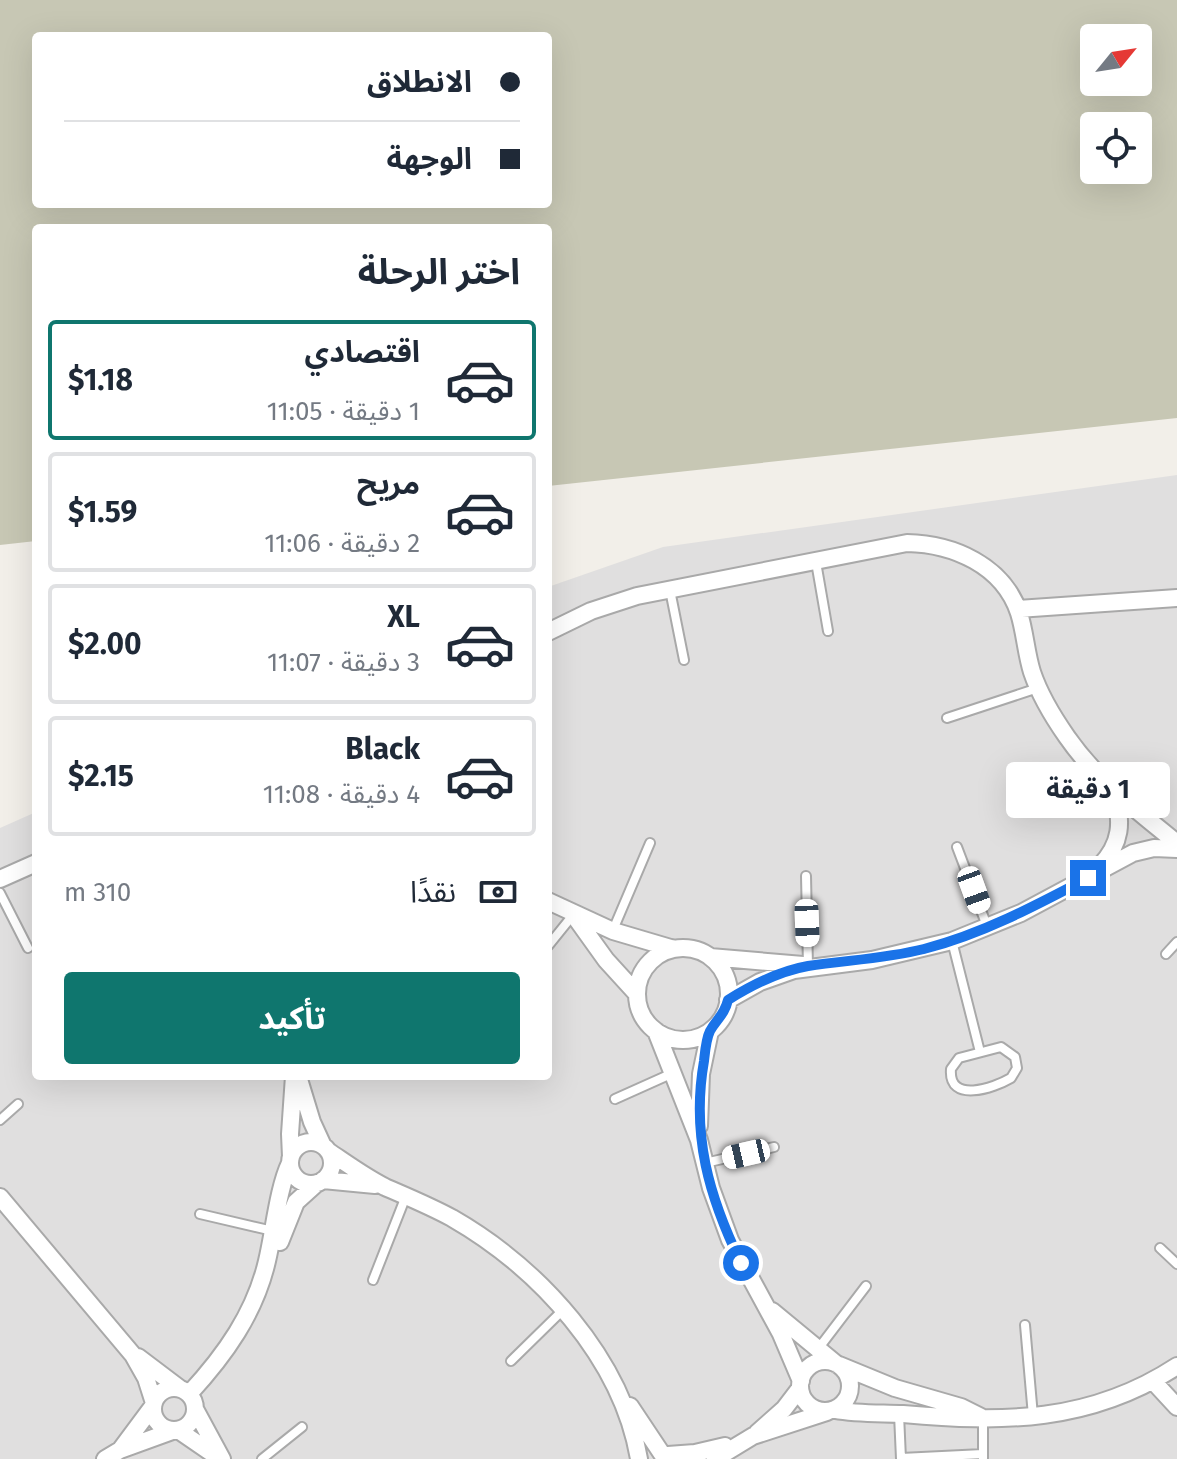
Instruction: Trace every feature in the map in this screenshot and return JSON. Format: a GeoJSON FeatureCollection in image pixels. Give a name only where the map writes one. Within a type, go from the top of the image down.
{"type":"FeatureCollection","features":[{"type":"Feature","properties":{"kind":"street"},"geometry":{"type":"LineString","coordinates":[[552,630],[614,603],[670,590],[907,543],[948,548],[985,567],[1011,594],[1018,609],[1038,688],[1067,738],[1115,793],[1177,846]]}},
{"type":"Feature","properties":{"kind":"street"},"geometry":{"type":"LineString","coordinates":[[1018,609],[1177,598]]}},
{"type":"Feature","properties":{"kind":"street"},"geometry":{"type":"LineString","coordinates":[[1088,878],[1109,857],[1118,839],[1120,818],[1115,793]]}},
{"type":"Feature","properties":{"kind":"street"},"geometry":{"type":"LineString","coordinates":[[552,903],[613,931],[674,949],[695,950],[710,957],[808,966],[872,960],[952,941],[1021,913],[1133,853],[1177,846]]}},
{"type":"Feature","properties":{"kind":"street"},"geometry":{"type":"LineString","coordinates":[[0,879],[32,865]]}},
{"type":"Feature","properties":{"kind":"street"},"geometry":{"type":"LineString","coordinates":[[573,914],[600,953],[637,994],[644,1017],[656,1031],[699,1140],[730,1240],[781,1334],[806,1403],[812,1408],[957,1419],[1033,1417],[1081,1410],[1132,1391],[1177,1366]]}},
{"type":"Feature","properties":{"kind":"street"},"geometry":{"type":"LineString","coordinates":[[637,994],[645,968],[657,956],[674,949]]}},
{"type":"Feature","properties":{"kind":"street"},"geometry":{"type":"LineString","coordinates":[[699,1140],[699,1095],[710,1031],[722,1017],[728,1000],[723,972],[710,957]]}},
{"type":"Feature","properties":{"kind":"street"},"geometry":{"type":"LineString","coordinates":[[728,1000],[777,975],[808,966]]}},
{"type":"Feature","properties":{"kind":"street"},"geometry":{"type":"LineString","coordinates":[[656,1031],[683,1040],[710,1031]]}},
{"type":"Feature","properties":{"kind":"street"},"geometry":{"type":"LineString","coordinates":[[296,1080],[290,1160],[298,1180],[311,1184],[384,1186]]}},
{"type":"Feature","properties":{"kind":"street"},"geometry":{"type":"LineString","coordinates":[[265,1268],[296,1202],[331,1170],[331,1157],[297,1080]]}},
{"type":"Feature","properties":{"kind":"street"},"geometry":{"type":"LineString","coordinates":[[112,1455],[190,1423],[188,1397],[233,1341],[249,1312],[265,1268],[290,1160],[294,1151],[311,1142],[326,1148],[384,1186],[454,1219],[524,1270],[563,1310],[591,1347],[618,1393],[639,1459]]}},
{"type":"Feature","properties":{"kind":"street"},"geometry":{"type":"LineString","coordinates":[[0,1197],[133,1355],[146,1378],[154,1413],[161,1426],[176,1430],[221,1459]]}},
{"type":"Feature","properties":{"kind":"street"},"geometry":{"type":"LineString","coordinates":[[618,1393],[647,1428],[663,1457],[695,1453],[746,1440],[831,1410],[847,1400],[849,1377],[765,1306]]}},
{"type":"Feature","properties":{"kind":"street"},"geometry":{"type":"LineString","coordinates":[[133,1355],[188,1397],[221,1459]]}},
{"type":"Feature","properties":{"kind":"street"},"geometry":{"type":"LineString","coordinates":[[715,1459],[746,1440],[784,1409],[800,1385],[803,1374],[821,1362],[837,1364],[883,1384],[961,1407],[983,1418]]}},
{"type":"Feature","properties":{"kind":"street"},"geometry":{"type":"LineString","coordinates":[[1153,1381],[1177,1407]]}},
{"type":"Feature","properties":{"kind":"street"},"geometry":{"type":"LineString","coordinates":[[112,1455],[138,1429],[166,1389],[188,1397]]}},
{"type":"Feature","properties":{"kind":"lane"},"geometry":{"type":"LineString","coordinates":[[816,562],[828,631]]}},
{"type":"Feature","properties":{"kind":"lane"},"geometry":{"type":"LineString","coordinates":[[670,590],[684,660]]}},
{"type":"Feature","properties":{"kind":"lane"},"geometry":{"type":"LineString","coordinates":[[947,718],[1038,688]]}},
{"type":"Feature","properties":{"kind":"lane"},"geometry":{"type":"LineString","coordinates":[[613,931],[650,843]]}},
{"type":"Feature","properties":{"kind":"lane"},"geometry":{"type":"LineString","coordinates":[[957,847],[988,927]]}},
{"type":"Feature","properties":{"kind":"lane"},"geometry":{"type":"LineString","coordinates":[[806,876],[808,966]]}},
{"type":"Feature","properties":{"kind":"lane"},"geometry":{"type":"LineString","coordinates":[[0,893],[28,948]]}},
{"type":"Feature","properties":{"kind":"lane"},"geometry":{"type":"LineString","coordinates":[[552,941],[573,914]]}},
{"type":"Feature","properties":{"kind":"lane"},"geometry":{"type":"LineString","coordinates":[[952,941],[980,1052]]}},
{"type":"Feature","properties":{"kind":"lane"},"geometry":{"type":"LineString","coordinates":[[1166,954],[1177,942]]}},
{"type":"Feature","properties":{"kind":"lane"},"geometry":{"type":"LineString","coordinates":[[1007,1049],[1017,1062],[1015,1073],[1006,1081],[970,1092],[963,1091],[953,1082],[951,1069],[959,1058],[980,1052],[1007,1049]]}},
{"type":"Feature","properties":{"kind":"lane"},"geometry":{"type":"LineString","coordinates":[[615,1099],[674,1072]]}},
{"type":"Feature","properties":{"kind":"lane"},"geometry":{"type":"LineString","coordinates":[[0,1120],[18,1104]]}},
{"type":"Feature","properties":{"kind":"lane"},"geometry":{"type":"LineString","coordinates":[[705,1163],[774,1147]]}},
{"type":"Feature","properties":{"kind":"lane"},"geometry":{"type":"LineString","coordinates":[[373,1280],[407,1195]]}},
{"type":"Feature","properties":{"kind":"lane"},"geometry":{"type":"LineString","coordinates":[[200,1214],[274,1231]]}},
{"type":"Feature","properties":{"kind":"lane"},"geometry":{"type":"LineString","coordinates":[[1160,1248],[1177,1264]]}},
{"type":"Feature","properties":{"kind":"lane"},"geometry":{"type":"LineString","coordinates":[[818,1349],[866,1286]]}},
{"type":"Feature","properties":{"kind":"lane"},"geometry":{"type":"LineString","coordinates":[[511,1361],[563,1310]]}},
{"type":"Feature","properties":{"kind":"lane"},"geometry":{"type":"LineString","coordinates":[[1025,1325],[1033,1417]]}},
{"type":"Feature","properties":{"kind":"lane"},"geometry":{"type":"LineString","coordinates":[[899,1414],[901,1459],[983,1456],[983,1418]]}},
{"type":"Feature","properties":{"kind":"lane"},"geometry":{"type":"LineString","coordinates":[[262,1459],[302,1427]]}},
{"type":"Feature","properties":{"kind":"shaded area"},"geometry":{"type":"Polygon","coordinates":[[[0,0],[1177,0],[1177,418],[552,486],[552,224],[32,224],[32,541],[0,545],[0,0]]]}},
{"type":"Feature","properties":{"kind":"shaded area"},"geometry":{"type":"Polygon","coordinates":[[[1177,475],[1177,1459],[0,1459],[0,828],[32,814],[32,1080],[552,1080],[552,586],[663,547],[1177,475]]]}},
{"type":"Feature","properties":{"kind":"route"},"geometry":{"type":"LineString","coordinates":[[741,1263],[719,1212],[699,1140],[699,1095],[705,1053],[710,1031],[722,1017],[728,1000],[760,982],[808,966],[872,960],[952,941],[1021,913],[1088,878]]}}]}
